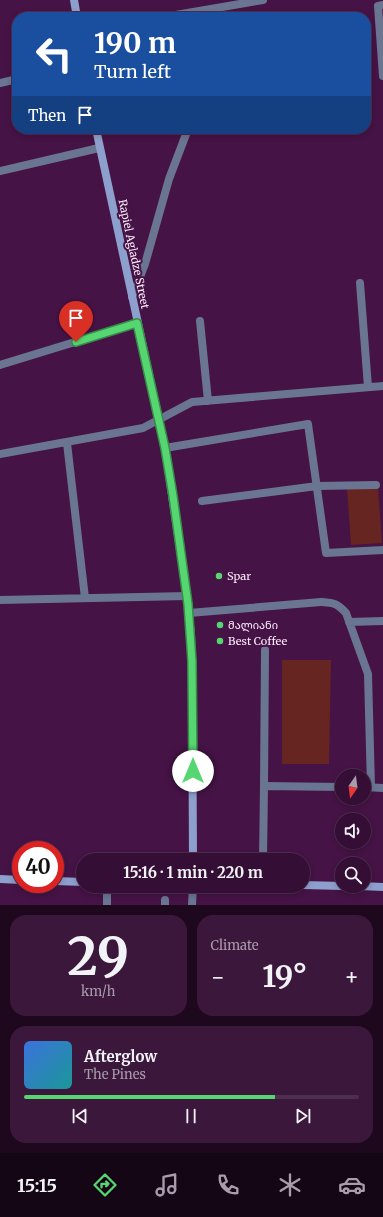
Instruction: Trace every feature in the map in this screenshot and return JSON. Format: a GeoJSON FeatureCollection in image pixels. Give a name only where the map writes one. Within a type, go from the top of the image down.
{"type":"FeatureCollection","features":[{"type":"Feature","properties":{"kind":"street"},"geometry":{"type":"LineString","coordinates":[[74,0],[76,12]]}},
{"type":"Feature","properties":{"kind":"street"},"geometry":{"type":"LineString","coordinates":[[213,12],[263,0]]}},
{"type":"Feature","properties":{"kind":"street"},"geometry":{"type":"LineString","coordinates":[[383,5],[378,6],[383,76]]}},
{"type":"Feature","properties":{"kind":"street"},"geometry":{"type":"LineString","coordinates":[[0,83],[12,80]]}},
{"type":"Feature","properties":{"kind":"street","name":"Rapiel Agladze Street"},"geometry":{"type":"LineString","coordinates":[[97,134],[165,448],[187,596],[192,661],[193,853]]}},
{"type":"Feature","properties":{"kind":"street"},"geometry":{"type":"LineString","coordinates":[[132,298],[145,264],[169,179],[186,134]]}},
{"type":"Feature","properties":{"kind":"street"},"geometry":{"type":"LineString","coordinates":[[0,171],[99,148]]}},
{"type":"Feature","properties":{"kind":"street"},"geometry":{"type":"LineString","coordinates":[[360,283],[368,387]]}},
{"type":"Feature","properties":{"kind":"street"},"geometry":{"type":"LineString","coordinates":[[200,321],[208,401]]}},
{"type":"Feature","properties":{"kind":"street"},"geometry":{"type":"LineString","coordinates":[[0,365],[137,323]]}},
{"type":"Feature","properties":{"kind":"street"},"geometry":{"type":"LineString","coordinates":[[0,454],[143,428],[192,402],[383,386]]}},
{"type":"Feature","properties":{"kind":"street"},"geometry":{"type":"LineString","coordinates":[[165,448],[308,424],[326,553],[383,550]]}},
{"type":"Feature","properties":{"kind":"street"},"geometry":{"type":"LineString","coordinates":[[67,442],[85,598]]}},
{"type":"Feature","properties":{"kind":"street"},"geometry":{"type":"LineString","coordinates":[[202,502],[317,486],[376,484]]}},
{"type":"Feature","properties":{"kind":"street"},"geometry":{"type":"LineString","coordinates":[[0,600],[187,596]]}},
{"type":"Feature","properties":{"kind":"street"},"geometry":{"type":"LineString","coordinates":[[189,613],[322,602],[335,603],[346,613],[368,674],[368,769]]}},
{"type":"Feature","properties":{"kind":"street"},"geometry":{"type":"LineString","coordinates":[[349,622],[383,621]]}},
{"type":"Feature","properties":{"kind":"street"},"geometry":{"type":"LineString","coordinates":[[263,853],[265,650]]}},
{"type":"Feature","properties":{"kind":"street"},"geometry":{"type":"LineString","coordinates":[[264,786],[335,787]]}},
{"type":"Feature","properties":{"kind":"street"},"geometry":{"type":"LineString","coordinates":[[371,787],[383,788]]}},
{"type":"Feature","properties":{"kind":"street"},"geometry":{"type":"LineString","coordinates":[[0,879],[12,880]]}},
{"type":"Feature","properties":{"kind":"street"},"geometry":{"type":"LineString","coordinates":[[64,881],[76,882]]}},
{"type":"Feature","properties":{"kind":"street"},"geometry":{"type":"LineString","coordinates":[[310,885],[335,886]]}},
{"type":"Feature","properties":{"kind":"street"},"geometry":{"type":"LineString","coordinates":[[371,886],[383,886]]}},
{"type":"Feature","properties":{"kind":"street"},"geometry":{"type":"LineString","coordinates":[[107,893],[107,905]]}},
{"type":"Feature","properties":{"kind":"street"},"geometry":{"type":"LineString","coordinates":[[192,905],[193,893]]}},
{"type":"Feature","properties":{"kind":"shaded area"},"geometry":{"type":"Polygon","coordinates":[[[378,487],[382,543],[351,545],[347,489],[378,487]]]}},
{"type":"Feature","properties":{"kind":"shaded area"},"geometry":{"type":"Polygon","coordinates":[[[282,660],[331,660],[329,764],[282,764],[282,660]]]}},
{"type":"Feature","properties":{"kind":"place","name":"Spar"},"geometry":{"type":"Point","coordinates":[219,576]}},
{"type":"Feature","properties":{"kind":"place","name":"მალიანი"},"geometry":{"type":"Point","coordinates":[220,625]}},
{"type":"Feature","properties":{"kind":"place","name":"Best Coffee"},"geometry":{"type":"Point","coordinates":[220,641]}},
{"type":"Feature","properties":{"kind":"route"},"geometry":{"type":"LineString","coordinates":[[76,342],[137,323],[165,448],[188,604],[192,661],[193,771]]}}]}
